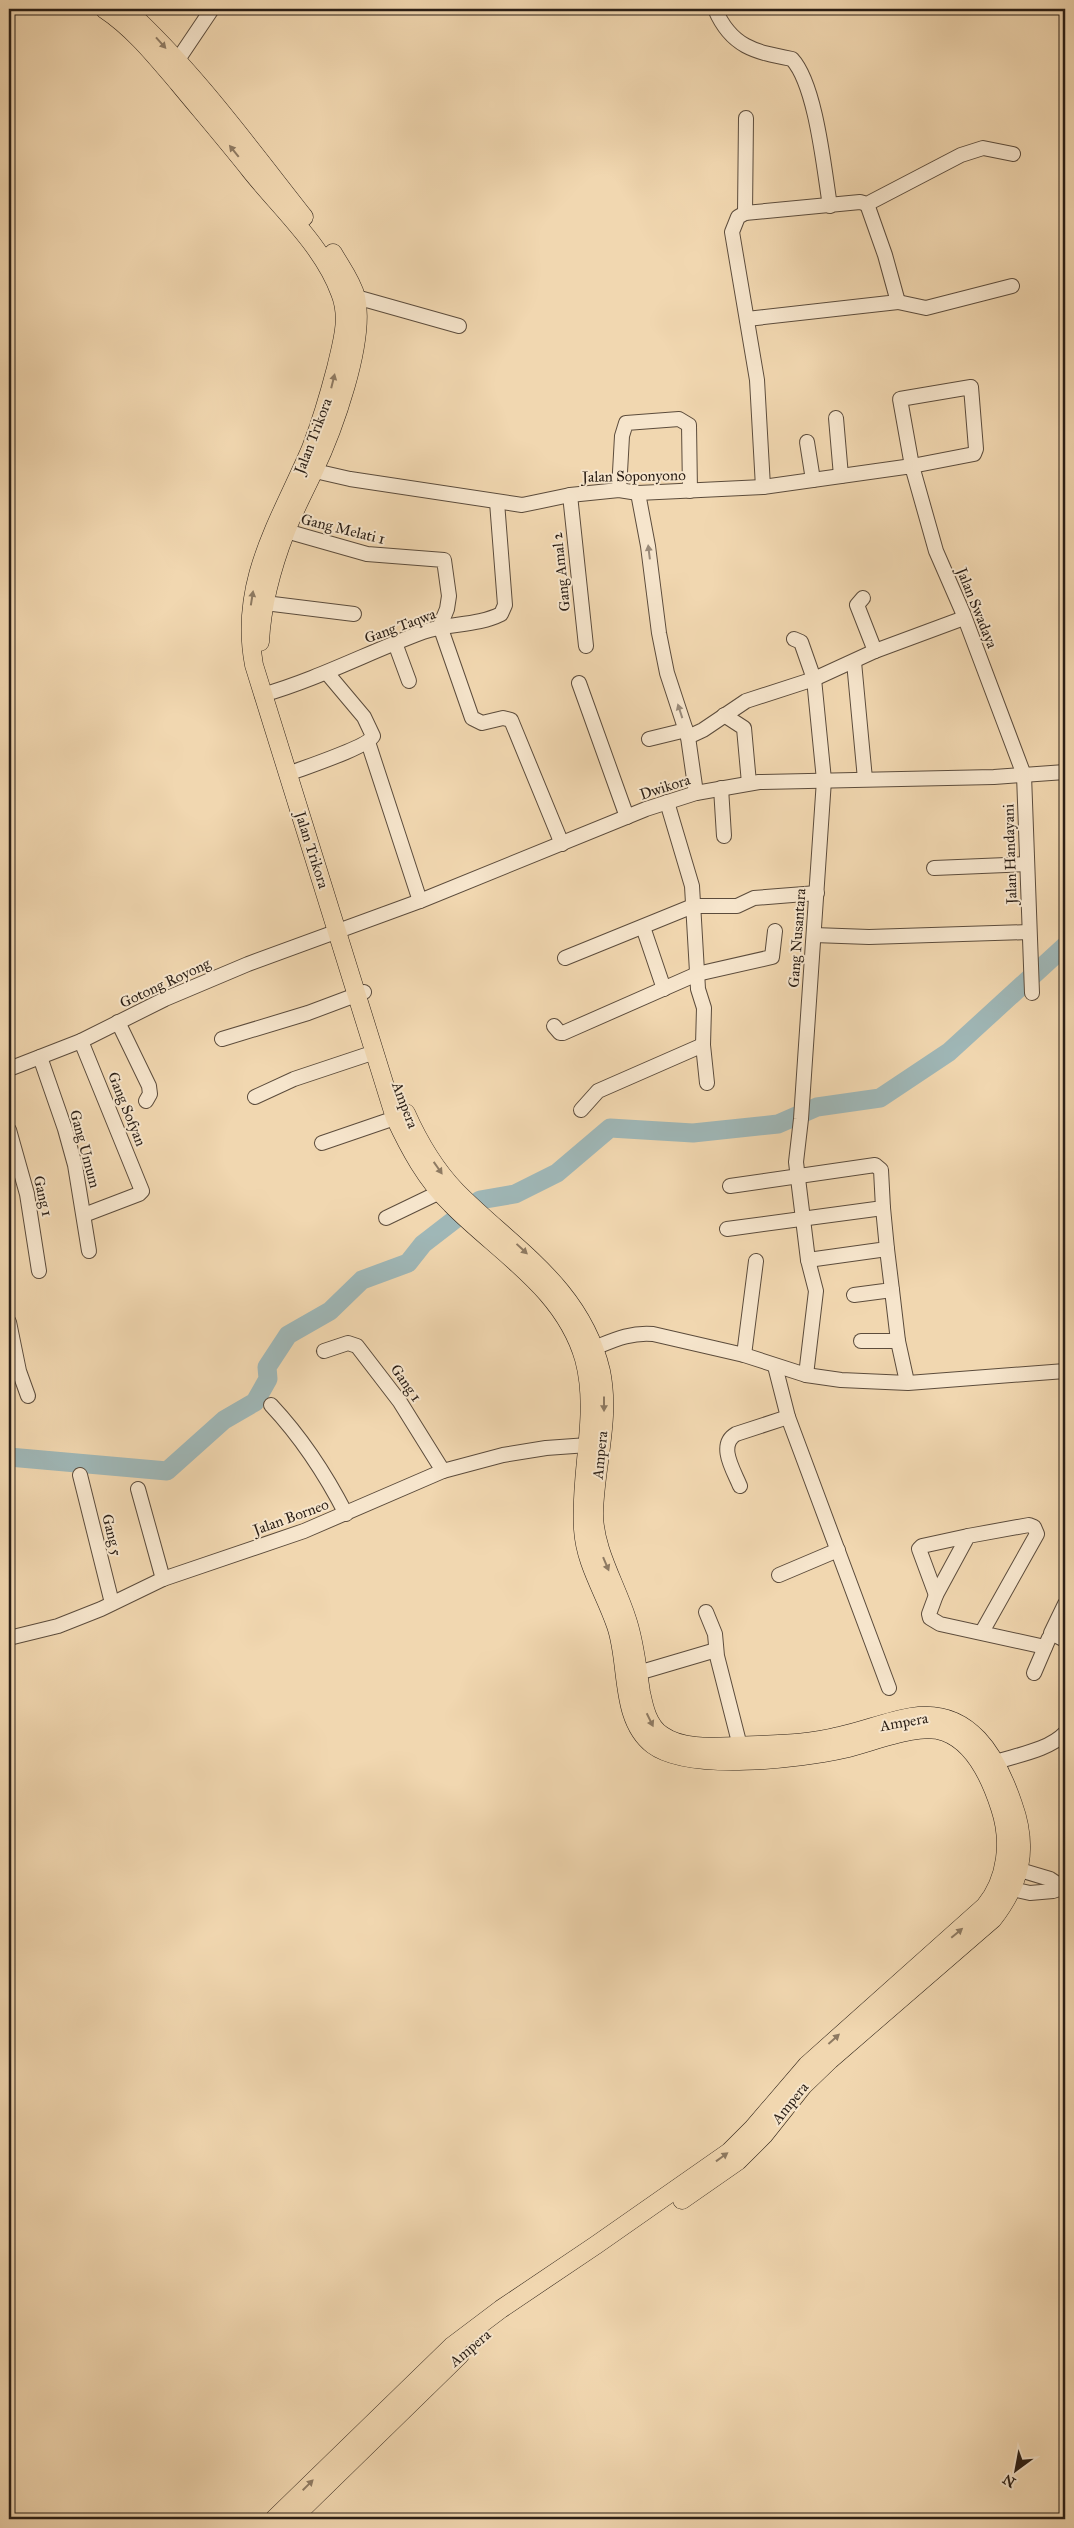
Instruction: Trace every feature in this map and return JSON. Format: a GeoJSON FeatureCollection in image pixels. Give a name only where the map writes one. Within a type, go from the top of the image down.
{"type":"FeatureCollection","features":[{"type":"Feature","properties":{"kind":"main road","name":"Jalan Trikora"},"geometry":{"type":"LineString","coordinates":[[104,9],[142,41],[332,253],[356,297],[358,326],[354,354],[335,415],[314,471],[286,531],[271,573],[264,603],[260,646],[265,694]]}},
{"type":"Feature","properties":{"kind":"main road","name":"Jalan Trikora"},"geometry":{"type":"LineString","coordinates":[[126,9],[150,30],[177,61],[264,177],[333,277],[345,308],[345,323],[322,416],[262,558],[250,613],[250,646],[340,930]]}},
{"type":"Feature","properties":{"kind":"main road","name":"Ampera"},"geometry":{"type":"LineString","coordinates":[[340,930],[361,993],[412,1128],[443,1175],[450,1197]]}},
{"type":"Feature","properties":{"kind":"main road","name":"Ampera"},"geometry":{"type":"LineString","coordinates":[[361,993],[375,1052],[395,1118],[407,1143],[450,1197],[480,1222],[532,1259],[551,1279],[576,1314],[594,1348],[594,1373],[590,1405],[583,1518],[586,1547],[590,1565],[617,1627],[631,1708],[636,1722],[647,1740],[664,1752],[678,1757],[696,1760],[733,1760],[818,1754],[920,1730],[941,1730],[959,1740],[971,1751],[992,1786],[1004,1820],[1006,1844],[1012,1868]]}},
{"type":"Feature","properties":{"kind":"main road","name":"Ampera"},"geometry":{"type":"LineString","coordinates":[[274,2519],[501,2308],[604,2240],[729,2152],[753,2128],[807,2065],[1006,1888],[1012,1868],[1019,1823],[1007,1785],[996,1762],[974,1734],[949,1719],[934,1716],[911,1717],[836,1737],[809,1742],[740,1746],[692,1745],[678,1742],[660,1733],[649,1720],[628,1622],[596,1534],[594,1514],[605,1407],[594,1373],[551,1298],[480,1222]]}},
{"type":"Feature","properties":{"kind":"main road","name":"Ampera"},"geometry":{"type":"LineString","coordinates":[[292,2519],[437,2369]]}},
{"type":"Feature","properties":{"kind":"street"},"geometry":{"type":"LineString","coordinates":[[177,61],[212,9]]}},
{"type":"Feature","properties":{"kind":"street"},"geometry":{"type":"LineString","coordinates":[[715,9],[722,22],[748,48],[762,54],[792,59],[795,62],[808,96],[817,128],[830,206]]}},
{"type":"Feature","properties":{"kind":"street"},"geometry":{"type":"LineString","coordinates":[[745,213],[746,118]]}},
{"type":"Feature","properties":{"kind":"street"},"geometry":{"type":"LineString","coordinates":[[763,487],[757,380],[732,232],[738,217],[745,213],[860,202],[867,204],[961,154],[983,148],[1014,154]]}},
{"type":"Feature","properties":{"kind":"street"},"geometry":{"type":"LineString","coordinates":[[867,204],[885,255],[898,302]]}},
{"type":"Feature","properties":{"kind":"street"},"geometry":{"type":"LineString","coordinates":[[747,319],[898,302],[926,308],[1012,286]]}},
{"type":"Feature","properties":{"kind":"street"},"geometry":{"type":"LineString","coordinates":[[356,297],[459,326]]}},
{"type":"Feature","properties":{"kind":"street"},"geometry":{"type":"LineString","coordinates":[[971,387],[976,448],[974,454],[912,466],[900,399],[971,387]]}},
{"type":"Feature","properties":{"kind":"street"},"geometry":{"type":"LineString","coordinates":[[836,418],[841,476]]}},
{"type":"Feature","properties":{"kind":"street"},"geometry":{"type":"LineString","coordinates":[[619,490],[622,436],[626,423],[679,419],[689,425],[690,491]]}},
{"type":"Feature","properties":{"kind":"street"},"geometry":{"type":"LineString","coordinates":[[807,442],[813,480]]}},
{"type":"Feature","properties":{"kind":"street","name":"Jalan Soponyono"},"geometry":{"type":"LineString","coordinates":[[314,471],[350,479],[522,505],[570,494],[619,490],[638,493],[763,487],[912,466]]}},
{"type":"Feature","properties":{"kind":"street","name":"Jalan Swadaya"},"geometry":{"type":"LineString","coordinates":[[912,466],[936,550],[1024,775]]}},
{"type":"Feature","properties":{"kind":"street"},"geometry":{"type":"LineString","coordinates":[[638,493],[648,546],[659,633],[667,673],[687,733],[696,793]]}},
{"type":"Feature","properties":{"kind":"street","name":"Gang Amal 2"},"geometry":{"type":"LineString","coordinates":[[570,494],[586,646]]}},
{"type":"Feature","properties":{"kind":"street","name":"Gang Taqwa"},"geometry":{"type":"LineString","coordinates":[[265,694],[327,673],[395,643],[440,626],[485,620],[501,614],[503,609],[497,502]]}},
{"type":"Feature","properties":{"kind":"street","name":"Gang Melati 1"},"geometry":{"type":"LineString","coordinates":[[286,531],[367,554],[444,560],[449,596],[447,609],[440,626]]}},
{"type":"Feature","properties":{"kind":"street"},"geometry":{"type":"LineString","coordinates":[[863,598],[857,605],[876,651]]}},
{"type":"Feature","properties":{"kind":"street"},"geometry":{"type":"LineString","coordinates":[[264,603],[354,614]]}},
{"type":"Feature","properties":{"kind":"street"},"geometry":{"type":"LineString","coordinates":[[649,739],[703,730],[746,701],[814,679],[876,651],[964,618]]}},
{"type":"Feature","properties":{"kind":"street"},"geometry":{"type":"LineString","coordinates":[[440,626],[472,718],[482,723],[503,718],[511,720],[562,844]]}},
{"type":"Feature","properties":{"kind":"street","name":"Gang Nusantara"},"geometry":{"type":"LineString","coordinates":[[794,639],[801,642],[814,679],[824,780],[802,1102],[796,1154],[808,1260],[816,1291],[806,1375]]}},
{"type":"Feature","properties":{"kind":"street"},"geometry":{"type":"LineString","coordinates":[[395,643],[409,681]]}},
{"type":"Feature","properties":{"kind":"street"},"geometry":{"type":"LineString","coordinates":[[854,662],[865,779]]}},
{"type":"Feature","properties":{"kind":"street"},"geometry":{"type":"LineString","coordinates":[[291,773],[368,742],[373,736],[368,725],[327,673]]}},
{"type":"Feature","properties":{"kind":"street"},"geometry":{"type":"LineString","coordinates":[[578,683],[627,817]]}},
{"type":"Feature","properties":{"kind":"street"},"geometry":{"type":"LineString","coordinates":[[724,715],[744,728],[748,783]]}},
{"type":"Feature","properties":{"kind":"street"},"geometry":{"type":"LineString","coordinates":[[368,742],[420,901]]}},
{"type":"Feature","properties":{"kind":"street","name":"Dwikora"},"geometry":{"type":"LineString","coordinates":[[340,930],[420,901],[627,817],[696,793],[748,783],[1024,775],[1065,772]]}},
{"type":"Feature","properties":{"kind":"street","name":"Jalan Handayani"},"geometry":{"type":"LineString","coordinates":[[1024,775],[1032,993]]}},
{"type":"Feature","properties":{"kind":"street"},"geometry":{"type":"LineString","coordinates":[[721,788],[724,836]]}},
{"type":"Feature","properties":{"kind":"street"},"geometry":{"type":"LineString","coordinates":[[667,802],[692,886],[699,998],[704,1008],[703,1044],[707,1082]]}},
{"type":"Feature","properties":{"kind":"street"},"geometry":{"type":"LineString","coordinates":[[934,868],[1027,864]]}},
{"type":"Feature","properties":{"kind":"street"},"geometry":{"type":"LineString","coordinates":[[565,958],[693,906],[737,906],[754,898],[817,893]]}},
{"type":"Feature","properties":{"kind":"street"},"geometry":{"type":"LineString","coordinates":[[643,926],[664,989]]}},
{"type":"Feature","properties":{"kind":"street","name":"Gotong Royong"},"geometry":{"type":"LineString","coordinates":[[9,1069],[81,1040],[206,982],[340,930]]}},
{"type":"Feature","properties":{"kind":"street"},"geometry":{"type":"LineString","coordinates":[[554,1026],[560,1033],[564,1033],[697,974],[772,957],[775,931]]}},
{"type":"Feature","properties":{"kind":"street"},"geometry":{"type":"LineString","coordinates":[[814,935],[869,937],[1029,932]]}},
{"type":"Feature","properties":{"kind":"street"},"geometry":{"type":"LineString","coordinates":[[222,1039],[308,1013],[361,993]]}},
{"type":"Feature","properties":{"kind":"street"},"geometry":{"type":"LineString","coordinates":[[118,1022],[149,1086],[150,1094],[146,1101]]}},
{"type":"Feature","properties":{"kind":"street","name":"Gang Sofyan"},"geometry":{"type":"LineString","coordinates":[[81,1040],[142,1191],[139,1194],[84,1216]]}},
{"type":"Feature","properties":{"kind":"street"},"geometry":{"type":"LineString","coordinates":[[581,1110],[598,1090],[703,1044]]}},
{"type":"Feature","properties":{"kind":"street"},"geometry":{"type":"LineString","coordinates":[[255,1097],[294,1078],[375,1052]]}},
{"type":"Feature","properties":{"kind":"street","name":"Gang Umum"},"geometry":{"type":"LineString","coordinates":[[40,1058],[65,1129],[84,1216],[89,1252]]}},
{"type":"Feature","properties":{"kind":"street"},"geometry":{"type":"LineString","coordinates":[[322,1143],[395,1118]]}},
{"type":"Feature","properties":{"kind":"street","name":"Gang 1"},"geometry":{"type":"LineString","coordinates":[[9,1130],[27,1194],[39,1271]]}},
{"type":"Feature","properties":{"kind":"street"},"geometry":{"type":"LineString","coordinates":[[730,1186],[798,1175],[879,1166],[881,1170],[883,1208],[898,1340],[907,1382]]}},
{"type":"Feature","properties":{"kind":"street"},"geometry":{"type":"LineString","coordinates":[[386,1218],[450,1197]]}},
{"type":"Feature","properties":{"kind":"street"},"geometry":{"type":"LineString","coordinates":[[727,1230],[883,1208]]}},
{"type":"Feature","properties":{"kind":"street"},"geometry":{"type":"LineString","coordinates":[[808,1260],[887,1248]]}},
{"type":"Feature","properties":{"kind":"street"},"geometry":{"type":"LineString","coordinates":[[744,1355],[756,1260]]}},
{"type":"Feature","properties":{"kind":"street"},"geometry":{"type":"LineString","coordinates":[[854,1295],[892,1290]]}},
{"type":"Feature","properties":{"kind":"street"},"geometry":{"type":"LineString","coordinates":[[9,1322],[14,1372],[28,1396]]}},
{"type":"Feature","properties":{"kind":"street"},"geometry":{"type":"LineString","coordinates":[[594,1348],[625,1336],[640,1333],[744,1355],[806,1375],[841,1380],[941,1382],[1065,1371]]}},
{"type":"Feature","properties":{"kind":"street"},"geometry":{"type":"LineString","coordinates":[[861,1341],[898,1340]]}},
{"type":"Feature","properties":{"kind":"street","name":"Gang 1"},"geometry":{"type":"LineString","coordinates":[[324,1351],[348,1343],[357,1346],[400,1402],[443,1471]]}},
{"type":"Feature","properties":{"kind":"street"},"geometry":{"type":"LineString","coordinates":[[775,1366],[788,1417],[889,1688]]}},
{"type":"Feature","properties":{"kind":"street"},"geometry":{"type":"LineString","coordinates":[[271,1405],[284,1418],[329,1482],[346,1514]]}},
{"type":"Feature","properties":{"kind":"street"},"geometry":{"type":"LineString","coordinates":[[740,1486],[727,1453],[726,1445],[729,1439],[736,1434],[788,1417]]}},
{"type":"Feature","properties":{"kind":"street","name":"Jalan Borneo"},"geometry":{"type":"LineString","coordinates":[[9,1638],[58,1626],[163,1579],[346,1514],[443,1471],[503,1455],[546,1448],[588,1445]]}},
{"type":"Feature","properties":{"kind":"street","name":"Gang 5"},"geometry":{"type":"LineString","coordinates":[[80,1475],[112,1603]]}},
{"type":"Feature","properties":{"kind":"street"},"geometry":{"type":"LineString","coordinates":[[138,1489],[163,1579]]}},
{"type":"Feature","properties":{"kind":"street"},"geometry":{"type":"LineString","coordinates":[[936,1595],[919,1549],[922,1546],[1028,1525],[1037,1530],[1037,1534],[982,1632]]}},
{"type":"Feature","properties":{"kind":"street"},"geometry":{"type":"LineString","coordinates":[[968,1536],[936,1595],[928,1614],[935,1622],[1045,1647]]}},
{"type":"Feature","properties":{"kind":"street"},"geometry":{"type":"LineString","coordinates":[[779,1575],[838,1550]]}},
{"type":"Feature","properties":{"kind":"street"},"geometry":{"type":"LineString","coordinates":[[1034,1673],[1065,1604]]}},
{"type":"Feature","properties":{"kind":"street"},"geometry":{"type":"LineString","coordinates":[[706,1612],[715,1634],[716,1650],[740,1746]]}},
{"type":"Feature","properties":{"kind":"street"},"geometry":{"type":"LineString","coordinates":[[1051,1633],[1065,1640]]}},
{"type":"Feature","properties":{"kind":"street"},"geometry":{"type":"LineString","coordinates":[[638,1673],[716,1650]]}},
{"type":"Feature","properties":{"kind":"street"},"geometry":{"type":"LineString","coordinates":[[996,1762],[1056,1741],[1065,1733]]}},
{"type":"Feature","properties":{"kind":"street"},"geometry":{"type":"LineString","coordinates":[[1012,1868],[1050,1879],[1064,1887]]}},
{"type":"Feature","properties":{"kind":"street"},"geometry":{"type":"LineString","coordinates":[[1006,1888],[1030,1893],[1053,1891],[1064,1887]]}},
{"type":"Feature","properties":{"kind":"waterway"},"geometry":{"type":"LineString","coordinates":[[9,1457],[167,1471],[224,1420],[255,1402],[268,1379],[267,1367],[288,1335],[330,1311],[362,1280],[408,1263],[423,1244],[480,1200],[515,1194],[557,1173],[610,1128],[693,1133],[778,1124],[817,1107],[880,1098],[949,1052],[1065,946]]}}]}
